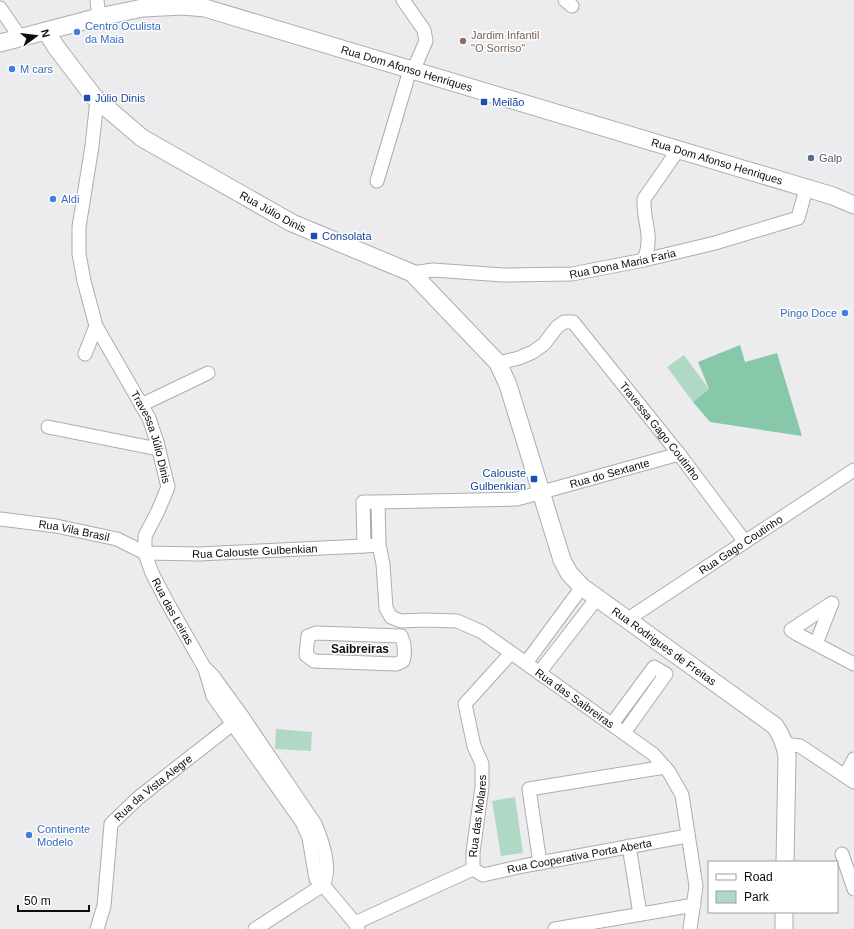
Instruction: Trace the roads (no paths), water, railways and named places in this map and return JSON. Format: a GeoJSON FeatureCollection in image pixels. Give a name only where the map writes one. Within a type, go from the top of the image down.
{"type":"FeatureCollection","features":[{"type":"Feature","properties":{"kind":"main road","name":"Rua Dom Afonso Henriques"},"geometry":{"type":"LineString","coordinates":[[0,43],[99,17],[143,8],[185,3],[833,196],[854,205]]}},
{"type":"Feature","properties":{"kind":"main road","name":"Rua Júlio Dinis"},"geometry":{"type":"LineString","coordinates":[[46,31],[56,47],[97,100],[142,138],[292,223],[412,273],[498,363],[508,384],[520,425]]}},
{"type":"Feature","properties":{"kind":"main road","name":"Rua Rodrigues de Freitas"},"geometry":{"type":"LineString","coordinates":[[520,425],[562,560],[569,573],[582,587],[775,726],[785,744],[787,756],[785,861]]}},
{"type":"Feature","properties":{"kind":"main road"},"geometry":{"type":"LineString","coordinates":[[784,913],[784,929]]}},
{"type":"Feature","properties":{"kind":"street"},"geometry":{"type":"LineString","coordinates":[[97,0],[99,17]]}},
{"type":"Feature","properties":{"kind":"street"},"geometry":{"type":"LineString","coordinates":[[377,180],[410,70],[416,64],[426,41],[424,30],[403,0]]}},
{"type":"Feature","properties":{"kind":"street"},"geometry":{"type":"LineString","coordinates":[[0,8],[20,37]]}},
{"type":"Feature","properties":{"kind":"street","name":"Travessa Júlio Dinis"},"geometry":{"type":"LineString","coordinates":[[97,100],[78,243],[81,268],[96,326],[149,418],[168,487],[145,536],[145,553]]}},
{"type":"Feature","properties":{"kind":"street"},"geometry":{"type":"LineString","coordinates":[[644,260],[648,249],[649,235],[644,199],[678,150]]}},
{"type":"Feature","properties":{"kind":"street","name":"Rua Dona Maria Faria"},"geometry":{"type":"LineString","coordinates":[[412,273],[433,270],[503,276],[572,274],[644,260],[738,237],[798,218],[806,189]]}},
{"type":"Feature","properties":{"kind":"street","name":"Travessa Gago Coutinho"},"geometry":{"type":"LineString","coordinates":[[498,363],[519,358],[533,352],[544,344],[557,327],[564,322],[573,322],[679,454],[745,542]]}},
{"type":"Feature","properties":{"kind":"street"},"geometry":{"type":"LineString","coordinates":[[96,326],[85,354],[100,347],[108,348]]}},
{"type":"Feature","properties":{"kind":"street"},"geometry":{"type":"LineString","coordinates":[[141,405],[208,373]]}},
{"type":"Feature","properties":{"kind":"street"},"geometry":{"type":"LineString","coordinates":[[48,427],[158,449]]}},
{"type":"Feature","properties":{"kind":"street","name":"Rua do Sextante"},"geometry":{"type":"LineString","coordinates":[[540,493],[679,454]]}},
{"type":"Feature","properties":{"kind":"street","name":"Rua Gago Coutinho"},"geometry":{"type":"LineString","coordinates":[[628,619],[854,470]]}},
{"type":"Feature","properties":{"kind":"street"},"geometry":{"type":"LineString","coordinates":[[364,546],[363,502],[517,499],[540,493]]}},
{"type":"Feature","properties":{"kind":"street"},"geometry":{"type":"LineString","coordinates":[[378,502],[379,545]]}},
{"type":"Feature","properties":{"kind":"street","name":"Rua Vila Brasil"},"geometry":{"type":"LineString","coordinates":[[0,519],[56,526],[117,539],[145,553]]}},
{"type":"Feature","properties":{"kind":"street","name":"Rua Calouste Gulbenkian"},"geometry":{"type":"LineString","coordinates":[[145,553],[199,554],[379,545]]}},
{"type":"Feature","properties":{"kind":"street","name":"Rua das Saibreiras"},"geometry":{"type":"LineString","coordinates":[[379,545],[383,564],[386,608],[391,617],[401,621],[457,621],[482,632],[653,754],[665,767],[682,795],[687,836],[696,886],[690,929]]}},
{"type":"Feature","properties":{"kind":"street","name":"Rua das Leiras"},"geometry":{"type":"LineString","coordinates":[[145,553],[152,573],[204,668],[213,676],[237,720],[263,757],[302,822],[314,836],[316,879],[323,885],[356,926]]}},
{"type":"Feature","properties":{"kind":"street"},"geometry":{"type":"LineString","coordinates":[[526,663],[582,587]]}},
{"type":"Feature","properties":{"kind":"street"},"geometry":{"type":"LineString","coordinates":[[539,673],[597,598]]}},
{"type":"Feature","properties":{"kind":"street"},"geometry":{"type":"LineString","coordinates":[[401,636],[316,633],[308,636],[306,655],[314,661],[396,664],[403,662],[405,654],[401,636],[406,621]]}},
{"type":"Feature","properties":{"kind":"street"},"geometry":{"type":"LineString","coordinates":[[816,644],[854,664]]}},
{"type":"Feature","properties":{"kind":"street","name":"Rua das Molares"},"geometry":{"type":"LineString","coordinates":[[356,926],[473,869],[473,852],[482,787],[482,764],[474,746],[465,704],[511,653]]}},
{"type":"Feature","properties":{"kind":"street"},"geometry":{"type":"LineString","coordinates":[[612,724],[654,667],[666,674],[624,733]]}},
{"type":"Feature","properties":{"kind":"street","name":"Rua da Vista Alegre"},"geometry":{"type":"LineString","coordinates":[[97,929],[104,906],[111,824],[138,798],[237,720]]}},
{"type":"Feature","properties":{"kind":"street"},"geometry":{"type":"LineString","coordinates":[[785,744],[800,746],[850,779],[854,759]]}},
{"type":"Feature","properties":{"kind":"street"},"geometry":{"type":"LineString","coordinates":[[540,863],[529,789],[665,767]]}},
{"type":"Feature","properties":{"kind":"street","name":"Rua Cooperativa Porta Aberta"},"geometry":{"type":"LineString","coordinates":[[473,869],[483,875],[687,836]]}},
{"type":"Feature","properties":{"kind":"street"},"geometry":{"type":"LineString","coordinates":[[629,846],[640,914]]}},
{"type":"Feature","properties":{"kind":"street"},"geometry":{"type":"LineString","coordinates":[[842,854],[854,889]]}},
{"type":"Feature","properties":{"kind":"street"},"geometry":{"type":"LineString","coordinates":[[255,929],[323,885]]}},
{"type":"Feature","properties":{"kind":"street"},"geometry":{"type":"LineString","coordinates":[[555,929],[694,905]]}},
{"type":"Feature","properties":{"kind":"place","name":"Centro Oculista da Maia"},"geometry":{"type":"Point","coordinates":[77,32]}},
{"type":"Feature","properties":{"kind":"place","name":"Jardim Infantil \"O Sorriso\""},"geometry":{"type":"Point","coordinates":[463,41]}},
{"type":"Feature","properties":{"kind":"place","name":"M cars"},"geometry":{"type":"Point","coordinates":[12,69]}},
{"type":"Feature","properties":{"kind":"place","name":"Júlio Dinis"},"geometry":{"type":"Point","coordinates":[87,98]}},
{"type":"Feature","properties":{"kind":"place","name":"Meilão"},"geometry":{"type":"Point","coordinates":[484,102]}},
{"type":"Feature","properties":{"kind":"place","name":"Galp"},"geometry":{"type":"Point","coordinates":[811,158]}},
{"type":"Feature","properties":{"kind":"place","name":"Aldi"},"geometry":{"type":"Point","coordinates":[53,199]}},
{"type":"Feature","properties":{"kind":"place","name":"Consolata"},"geometry":{"type":"Point","coordinates":[314,236]}},
{"type":"Feature","properties":{"kind":"place","name":"Pingo Doce"},"geometry":{"type":"Point","coordinates":[845,313]}},
{"type":"Feature","properties":{"kind":"place","name":"Calouste Gulbenkian"},"geometry":{"type":"Point","coordinates":[534,479]}},
{"type":"Feature","properties":{"kind":"place","name":"Continente Modelo"},"geometry":{"type":"Point","coordinates":[29,835]}},
{"type":"Feature","properties":{"kind":"district","name":"Saibreiras"},"geometry":{"type":"Point","coordinates":[360,649]}}]}
